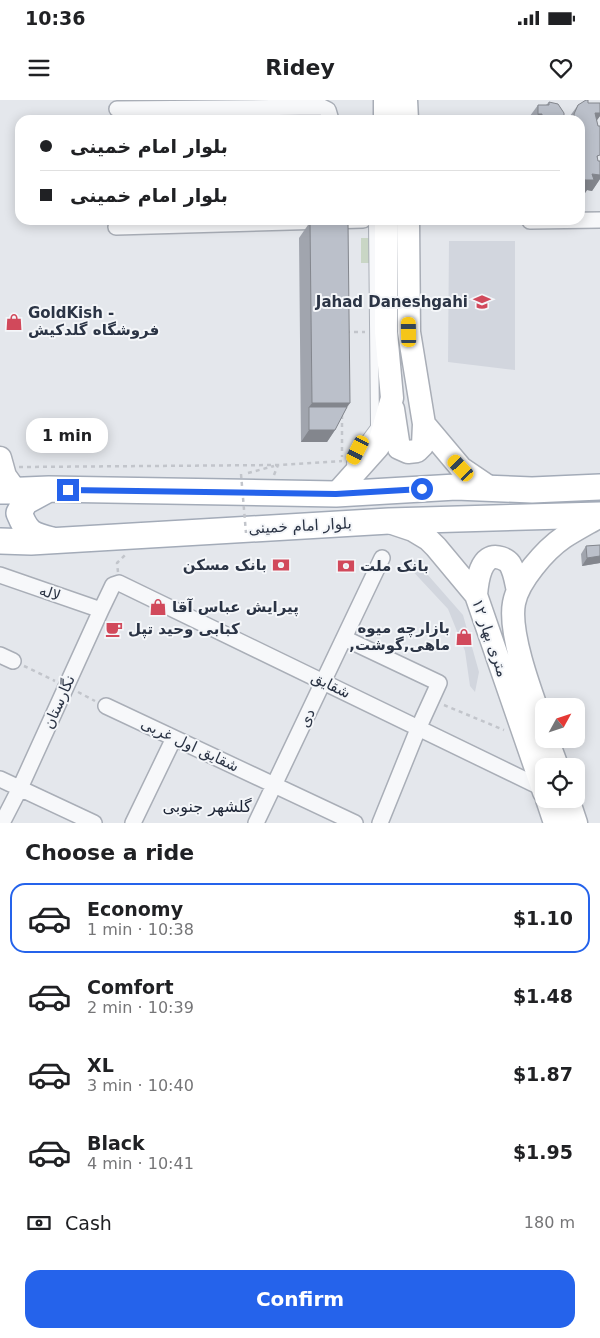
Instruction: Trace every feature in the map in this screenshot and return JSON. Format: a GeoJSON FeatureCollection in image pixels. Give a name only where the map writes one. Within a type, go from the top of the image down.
{"type":"FeatureCollection","features":[{"type":"Feature","properties":{"kind":"main road","name":"بلوار امام خمینی"},"geometry":{"type":"LineString","coordinates":[[4,476],[49,490],[336,494],[456,487],[532,490],[600,488]]}},
{"type":"Feature","properties":{"kind":"main road"},"geometry":{"type":"LineString","coordinates":[[49,490],[25,502],[19,513],[24,525],[35,536],[55,540]]}},
{"type":"Feature","properties":{"kind":"main road","name":"بلوار امام خمینی"},"geometry":{"type":"LineString","coordinates":[[0,541],[31,542],[388,521],[600,515]]}},
{"type":"Feature","properties":{"kind":"street"},"geometry":{"type":"LineString","coordinates":[[385,100],[385,115]]}},
{"type":"Feature","properties":{"kind":"street"},"geometry":{"type":"LineString","coordinates":[[406,100],[406,115]]}},
{"type":"Feature","properties":{"kind":"street"},"geometry":{"type":"LineString","coordinates":[[116,109],[322,107],[328,110],[330,115]]}},
{"type":"Feature","properties":{"kind":"street"},"geometry":{"type":"LineString","coordinates":[[585,220],[600,220]]}},
{"type":"Feature","properties":{"kind":"street"},"geometry":{"type":"LineString","coordinates":[[116,227],[187,225]]}},
{"type":"Feature","properties":{"kind":"street"},"geometry":{"type":"LineString","coordinates":[[386,225],[386,332],[392,398],[399,448],[408,452],[417,451],[423,445],[424,424],[409,332],[408,225]]}},
{"type":"Feature","properties":{"kind":"street"},"geometry":{"type":"LineString","coordinates":[[336,494],[378,446],[392,398]]}},
{"type":"Feature","properties":{"kind":"street"},"geometry":{"type":"LineString","coordinates":[[424,424],[461,468],[492,489]]}},
{"type":"Feature","properties":{"kind":"street"},"geometry":{"type":"LineString","coordinates":[[516,597],[529,573],[547,552],[562,538],[600,515]]}},
{"type":"Feature","properties":{"kind":"street","name":"۱۲ متری بهار"},"geometry":{"type":"LineString","coordinates":[[388,521],[413,530],[428,539],[476,595],[534,732]]}},
{"type":"Feature","properties":{"kind":"street","name":"۱۲ متری بهار"},"geometry":{"type":"LineString","coordinates":[[476,595],[478,581],[484,564],[489,559],[497,557],[504,559],[510,564],[514,574],[516,597],[513,618],[517,644],[533,698],[534,732],[538,758]]}},
{"type":"Feature","properties":{"kind":"street","name":"دی"},"geometry":{"type":"LineString","coordinates":[[256,823],[382,558]]}},
{"type":"Feature","properties":{"kind":"street","name":"لاله"},"geometry":{"type":"LineString","coordinates":[[0,575],[101,610]]}},
{"type":"Feature","properties":{"kind":"street","name":"نگارستان"},"geometry":{"type":"LineString","coordinates":[[2,823],[20,788],[113,585],[118,583]]}},
{"type":"Feature","properties":{"kind":"street","name":"شقایق"},"geometry":{"type":"LineString","coordinates":[[118,583],[324,682],[535,788]]}},
{"type":"Feature","properties":{"kind":"street"},"geometry":{"type":"LineString","coordinates":[[344,638],[439,683],[380,823]]}},
{"type":"Feature","properties":{"kind":"street","name":"شقایق اول غربی"},"geometry":{"type":"LineString","coordinates":[[106,706],[355,823]]}},
{"type":"Feature","properties":{"kind":"street"},"geometry":{"type":"LineString","coordinates":[[133,823],[174,738]]}},
{"type":"Feature","properties":{"kind":"street"},"geometry":{"type":"LineString","coordinates":[[0,779],[94,823]]}},
{"type":"Feature","properties":{"kind":"street","name":"۱۲ متری بهار"},"geometry":{"type":"LineString","coordinates":[[550,808],[555,823]]}},
{"type":"Feature","properties":{"kind":"street"},"geometry":{"type":"LineString","coordinates":[[571,808],[576,823]]}},
{"type":"Feature","properties":{"kind":"lane"},"geometry":{"type":"LineString","coordinates":[[336,494],[358,450],[375,427],[373,225]]}},
{"type":"Feature","properties":{"kind":"path"},"geometry":{"type":"LineString","coordinates":[[341,332],[374,332]]}},
{"type":"Feature","properties":{"kind":"path"},"geometry":{"type":"LineString","coordinates":[[342,408],[342,461]]}},
{"type":"Feature","properties":{"kind":"path"},"geometry":{"type":"LineString","coordinates":[[4,476],[342,461],[358,450]]}},
{"type":"Feature","properties":{"kind":"path"},"geometry":{"type":"LineString","coordinates":[[246,533],[242,474],[278,465]]}},
{"type":"Feature","properties":{"kind":"path"},"geometry":{"type":"LineString","coordinates":[[268,493],[278,465]]}},
{"type":"Feature","properties":{"kind":"path"},"geometry":{"type":"LineString","coordinates":[[432,699],[502,730],[534,732]]}},
{"type":"Feature","properties":{"kind":"shaded area","name":"Jahad Daneshgahi"},"geometry":{"type":"Polygon","coordinates":[[[449,241],[515,241],[515,370],[448,362],[449,241]]]}},
{"type":"Feature","properties":{"kind":"shaded area","name":"بازارچه میوه ,ماهی,گوشت"},"geometry":{"type":"Polygon","coordinates":[[[413,558],[463,615],[479,672],[475,692],[470,686],[465,651],[448,609],[407,565],[413,558]]]}},
{"type":"Feature","properties":{"kind":"green space"},"geometry":{"type":"Polygon","coordinates":[[[361,238],[369,238],[370,263],[361,263],[361,238]]]}},
{"type":"Feature","properties":{"kind":"building"},"geometry":{"type":"Polygon","coordinates":[[[586,100],[588,100],[588,103],[600,103],[600,113],[595,113],[598,126],[600,126],[600,155],[597,156],[598,161],[600,161],[600,175],[592,174],[594,180],[585,180],[585,115],[574,115],[578,105],[586,100]]]}},
{"type":"Feature","properties":{"kind":"building"},"geometry":{"type":"Polygon","coordinates":[[[549,102],[558,104],[564,115],[538,114],[538,105],[549,105],[549,102]]]}},
{"type":"Feature","properties":{"kind":"building"},"geometry":{"type":"Polygon","coordinates":[[[310,225],[348,225],[350,403],[312,403],[310,225]]]}},
{"type":"Feature","properties":{"kind":"building"},"geometry":{"type":"Polygon","coordinates":[[[309,407],[347,407],[335,430],[309,430],[309,407]]]}},
{"type":"Feature","properties":{"kind":"building"},"geometry":{"type":"Polygon","coordinates":[[[600,545],[600,556],[587,558],[586,546],[600,545]]]}},
{"type":"Feature","properties":{"kind":"place","name":"Jahad Daneshgahi"},"geometry":{"type":"Point","coordinates":[482,302]}},
{"type":"Feature","properties":{"kind":"place","name":"GoldKish - فروشگاه گلدکیش"},"geometry":{"type":"Point","coordinates":[14,322]}},
{"type":"Feature","properties":{"kind":"place","name":"بانک مسکن"},"geometry":{"type":"Point","coordinates":[281,565]}},
{"type":"Feature","properties":{"kind":"place","name":"بانک ملت"},"geometry":{"type":"Point","coordinates":[346,566]}},
{"type":"Feature","properties":{"kind":"place","name":"پیرایش عباس آقا"},"geometry":{"type":"Point","coordinates":[158,607]}},
{"type":"Feature","properties":{"kind":"place","name":"کبابی وحید تپل"},"geometry":{"type":"Point","coordinates":[114,629]}},
{"type":"Feature","properties":{"kind":"place","name":"بازارچه میوه ,ماهی,گوشت"},"geometry":{"type":"Point","coordinates":[464,637]}},
{"type":"Feature","properties":{"kind":"district","name":"گلشهر جنوبی"},"geometry":{"type":"Point","coordinates":[207,806]}},
{"type":"Feature","properties":{"kind":"route"},"geometry":{"type":"LineString","coordinates":[[68,490],[336,494],[422,489]]}}]}
